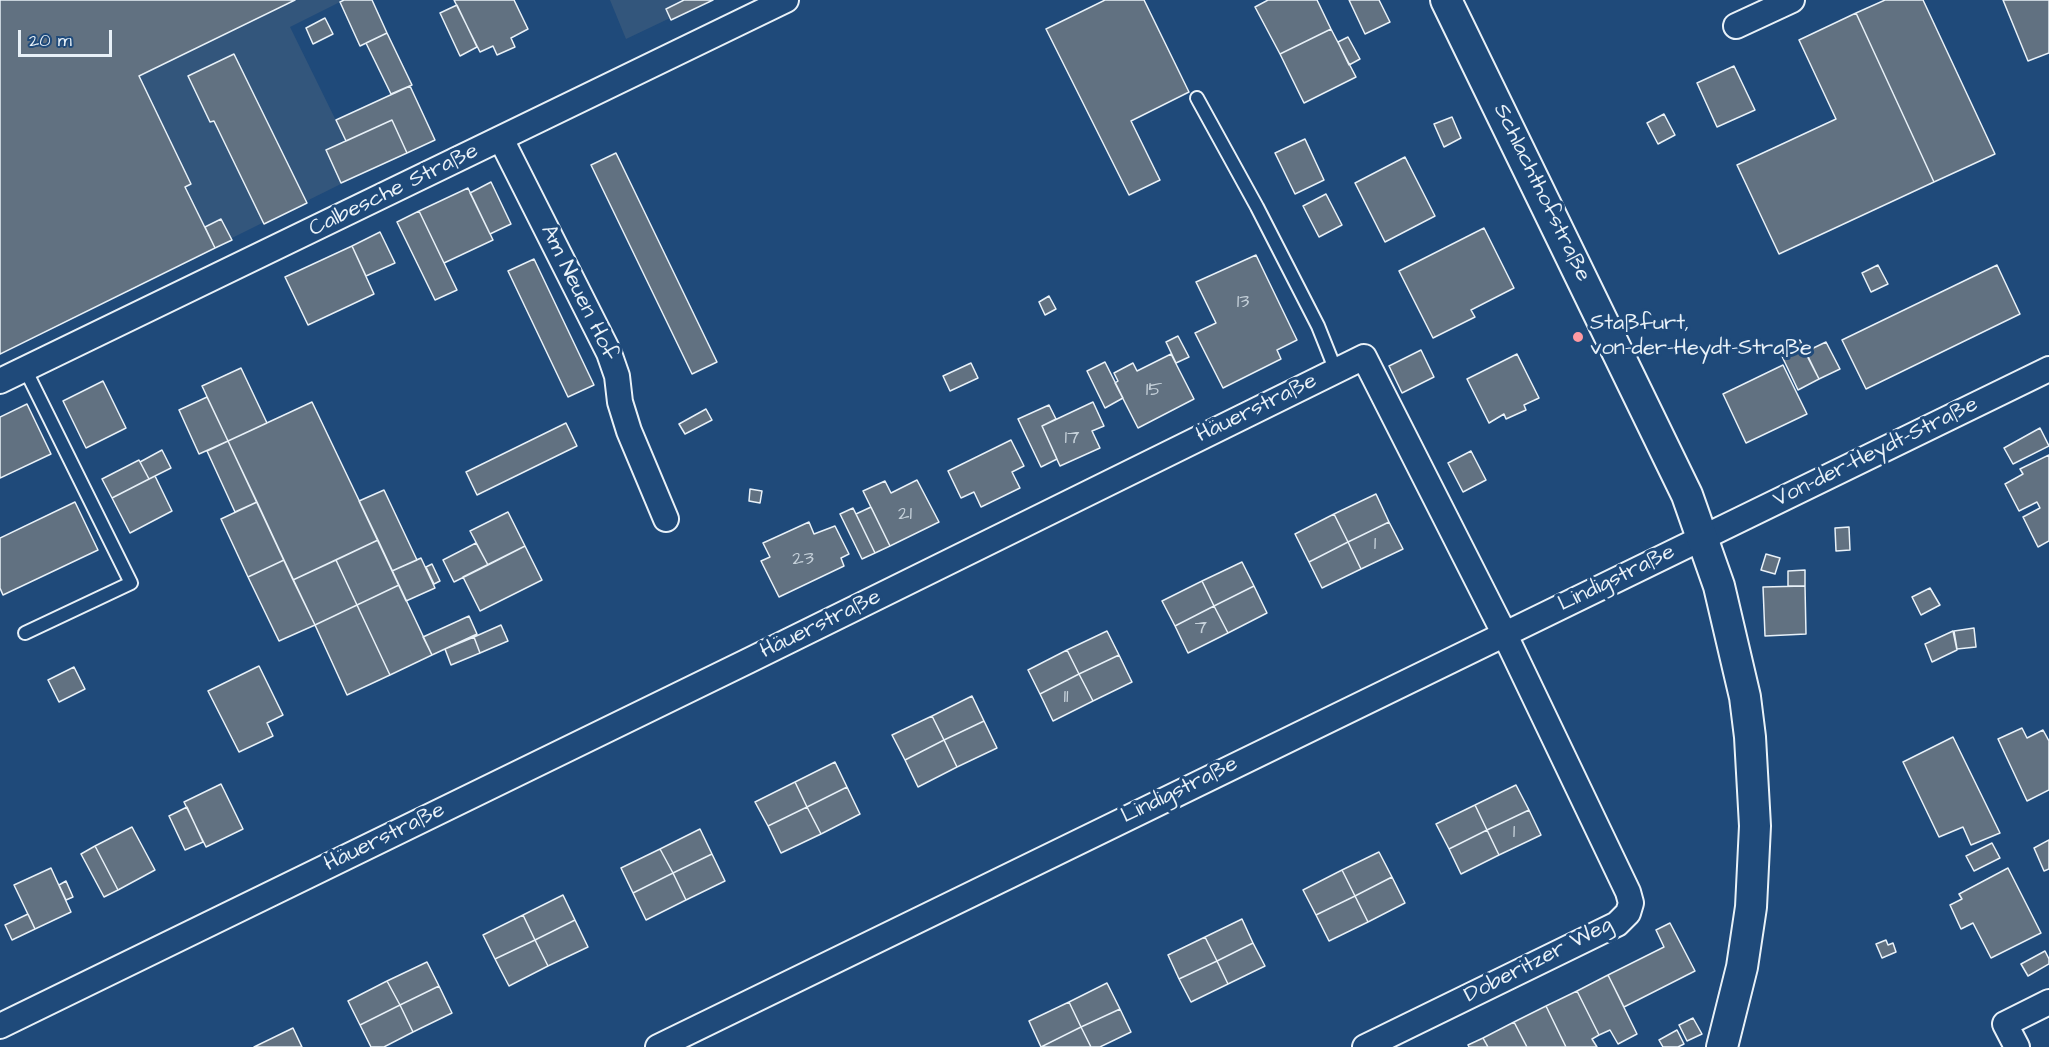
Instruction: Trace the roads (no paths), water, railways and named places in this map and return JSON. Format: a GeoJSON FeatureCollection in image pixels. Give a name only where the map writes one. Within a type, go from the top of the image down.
{"type":"FeatureCollection","features":[{"type":"Feature","properties":{"kind":"street","name":"Calbesche Straße"},"geometry":{"type":"LineString","coordinates":[[0,381],[786,0]]}},
{"type":"Feature","properties":{"kind":"street","name":"Schlachthofstraße"},"geometry":{"type":"LineString","coordinates":[[1446,0],[1687,495],[1719,586],[1745,697],[1755,826],[1750,907],[1742,967],[1722,1047]]}},
{"type":"Feature","properties":{"kind":"street"},"geometry":{"type":"LineString","coordinates":[[1736,26],[1791,0]]}},
{"type":"Feature","properties":{"kind":"street","name":"Am Neuen Hof"},"geometry":{"type":"LineString","coordinates":[[501,140],[609,353],[617,376],[620,402],[629,431],[666,519]]}},
{"type":"Feature","properties":{"kind":"street","name":"Häuerstraße"},"geometry":{"type":"LineString","coordinates":[[0,1026],[716,677],[1364,357],[1504,633]]}},
{"type":"Feature","properties":{"kind":"street","name":"Von-der-Heydt-Straße"},"geometry":{"type":"LineString","coordinates":[[1703,538],[2049,369]]}},
{"type":"Feature","properties":{"kind":"street","name":"Lindigstraße"},"geometry":{"type":"LineString","coordinates":[[658,1047],[1703,538]]}},
{"type":"Feature","properties":{"kind":"street","name":"Doberitzer Weg"},"geometry":{"type":"LineString","coordinates":[[1365,1047],[1617,924],[1628,913],[1631,903],[1628,892],[1504,633]]}},
{"type":"Feature","properties":{"kind":"street"},"geometry":{"type":"LineString","coordinates":[[2017,1047],[2005,1024],[2049,1002]]}},
{"type":"Feature","properties":{"kind":"lane"},"geometry":{"type":"LineString","coordinates":[[1197,98],[1257,207],[1318,326],[1336,371]]}},
{"type":"Feature","properties":{"kind":"lane"},"geometry":{"type":"LineString","coordinates":[[25,369],[131,583],[25,633]]}},
{"type":"Feature","properties":{"kind":"place","name":"Staßfurt, von-der-Heydt-Straße"},"geometry":{"type":"Point","coordinates":[1578,337]}}]}
